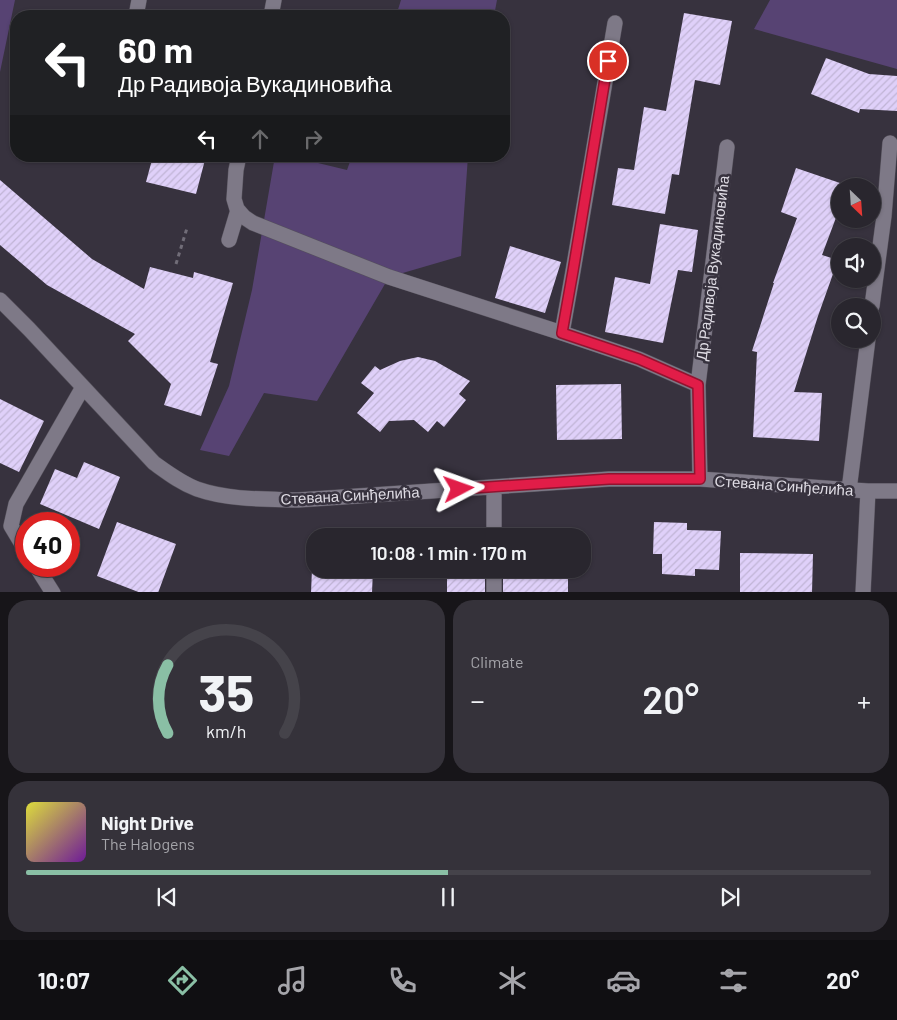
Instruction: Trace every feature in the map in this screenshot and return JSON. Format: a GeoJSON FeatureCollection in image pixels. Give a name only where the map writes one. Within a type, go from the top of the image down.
{"type":"FeatureCollection","features":[{"type":"Feature","properties":{"kind":"street"},"geometry":{"type":"LineString","coordinates":[[562,333],[614,23]]}},
{"type":"Feature","properties":{"kind":"street"},"geometry":{"type":"LineString","coordinates":[[874,298],[890,217],[890,143]]}},
{"type":"Feature","properties":{"kind":"street","name":"Др Радивоја Вукадиновића"},"geometry":{"type":"LineString","coordinates":[[700,479],[698,385],[728,146]]}},
{"type":"Feature","properties":{"kind":"street"},"geometry":{"type":"LineString","coordinates":[[237,163],[234,199],[238,210],[253,223],[389,277],[639,359],[698,385]]}},
{"type":"Feature","properties":{"kind":"street"},"geometry":{"type":"LineString","coordinates":[[229,240],[238,210]]}},
{"type":"Feature","properties":{"kind":"street","name":"Стевана Синђелића"},"geometry":{"type":"LineString","coordinates":[[0,300],[29,328],[154,463],[178,480],[198,489],[220,495],[253,499],[298,500],[609,479],[700,479],[849,490],[897,491]]}},
{"type":"Feature","properties":{"kind":"street"},"geometry":{"type":"LineString","coordinates":[[849,490],[867,348]]}},
{"type":"Feature","properties":{"kind":"street"},"geometry":{"type":"LineString","coordinates":[[15,533],[11,526],[16,504],[84,387]]}},
{"type":"Feature","properties":{"kind":"street"},"geometry":{"type":"LineString","coordinates":[[494,487],[494,528]]}},
{"type":"Feature","properties":{"kind":"street"},"geometry":{"type":"LineString","coordinates":[[863,592],[868,491]]}},
{"type":"Feature","properties":{"kind":"street"},"geometry":{"type":"LineString","coordinates":[[44,577],[54,592]]}},
{"type":"Feature","properties":{"kind":"street"},"geometry":{"type":"LineString","coordinates":[[494,578],[494,592]]}},
{"type":"Feature","properties":{"kind":"path"},"geometry":{"type":"LineString","coordinates":[[176,264],[187,228]]}},
{"type":"Feature","properties":{"kind":"shaded area"},"geometry":{"type":"Polygon","coordinates":[[[0,0],[15,0],[13,10],[10,10],[10,24],[0,72],[0,0]]]}},
{"type":"Feature","properties":{"kind":"shaded area"},"geometry":{"type":"Polygon","coordinates":[[[401,0],[497,0],[495,10],[398,10],[401,0]]]}},
{"type":"Feature","properties":{"kind":"shaded area"},"geometry":{"type":"Polygon","coordinates":[[[770,0],[897,0],[897,69],[754,29],[770,0]]]}},
{"type":"Feature","properties":{"kind":"shaded area"},"geometry":{"type":"Polygon","coordinates":[[[274,162],[314,162],[347,170],[350,162],[468,162],[461,256],[389,277],[317,401],[264,393],[229,456],[200,450],[229,386],[252,290],[274,162]]]}},
{"type":"Feature","properties":{"kind":"building"},"geometry":{"type":"Polygon","coordinates":[[[684,13],[732,21],[720,85],[695,80],[679,175],[672,174],[665,214],[612,205],[618,168],[634,170],[644,107],[666,111],[684,13]]]}},
{"type":"Feature","properties":{"kind":"building"},"geometry":{"type":"Polygon","coordinates":[[[826,58],[869,74],[897,76],[897,111],[860,109],[859,113],[811,94],[826,58]]]}},
{"type":"Feature","properties":{"kind":"building"},"geometry":{"type":"Polygon","coordinates":[[[151,162],[204,162],[196,194],[146,182],[151,162]]]}},
{"type":"Feature","properties":{"kind":"building"},"geometry":{"type":"Polygon","coordinates":[[[796,168],[831,180],[832,228],[822,255],[831,258],[831,280],[794,392],[822,393],[819,441],[753,437],[757,352],[752,351],[773,283],[797,218],[781,212],[796,168]]]}},
{"type":"Feature","properties":{"kind":"building"},"geometry":{"type":"Polygon","coordinates":[[[0,180],[92,259],[144,289],[150,267],[193,278],[194,272],[233,283],[210,362],[218,364],[201,416],[164,405],[171,384],[128,341],[135,334],[47,285],[0,245],[0,180]]]}},
{"type":"Feature","properties":{"kind":"building"},"geometry":{"type":"Polygon","coordinates":[[[660,224],[698,230],[692,272],[678,270],[663,343],[605,332],[615,277],[650,284],[660,224]]]}},
{"type":"Feature","properties":{"kind":"building"},"geometry":{"type":"Polygon","coordinates":[[[510,246],[561,262],[545,313],[495,298],[510,246]]]}},
{"type":"Feature","properties":{"kind":"building"},"geometry":{"type":"Polygon","coordinates":[[[418,357],[435,361],[470,381],[459,394],[466,400],[444,427],[437,421],[428,432],[414,420],[389,421],[380,432],[357,413],[374,393],[361,383],[375,366],[380,370],[400,361],[418,357]]]}},
{"type":"Feature","properties":{"kind":"building"},"geometry":{"type":"Polygon","coordinates":[[[621,384],[622,439],[557,440],[556,385],[621,384]]]}},
{"type":"Feature","properties":{"kind":"building"},"geometry":{"type":"Polygon","coordinates":[[[0,399],[44,421],[19,472],[0,463],[0,399]]]}},
{"type":"Feature","properties":{"kind":"building"},"geometry":{"type":"Polygon","coordinates":[[[84,462],[120,477],[99,529],[80,521],[80,512],[59,512],[40,504],[55,469],[77,478],[84,462]]]}},
{"type":"Feature","properties":{"kind":"building"},"geometry":{"type":"Polygon","coordinates":[[[117,522],[176,544],[158,592],[138,592],[97,576],[117,522]]]}},
{"type":"Feature","properties":{"kind":"building"},"geometry":{"type":"Polygon","coordinates":[[[654,522],[687,523],[687,530],[721,531],[719,570],[695,569],[695,576],[662,574],[662,554],[653,554],[654,522]]]}},
{"type":"Feature","properties":{"kind":"building"},"geometry":{"type":"Polygon","coordinates":[[[740,553],[813,554],[812,592],[740,592],[740,553]]]}},
{"type":"Feature","properties":{"kind":"building"},"geometry":{"type":"Polygon","coordinates":[[[312,578],[373,578],[372,592],[311,592],[312,578]]]}},
{"type":"Feature","properties":{"kind":"building"},"geometry":{"type":"Polygon","coordinates":[[[447,578],[485,578],[485,592],[447,592],[447,578]]]}},
{"type":"Feature","properties":{"kind":"building"},"geometry":{"type":"Polygon","coordinates":[[[503,578],[568,578],[568,592],[503,592],[503,578]]]}},
{"type":"Feature","properties":{"kind":"route"},"geometry":{"type":"LineString","coordinates":[[459,489],[609,479],[700,479],[698,385],[639,359],[562,333],[608,61]]}}]}
